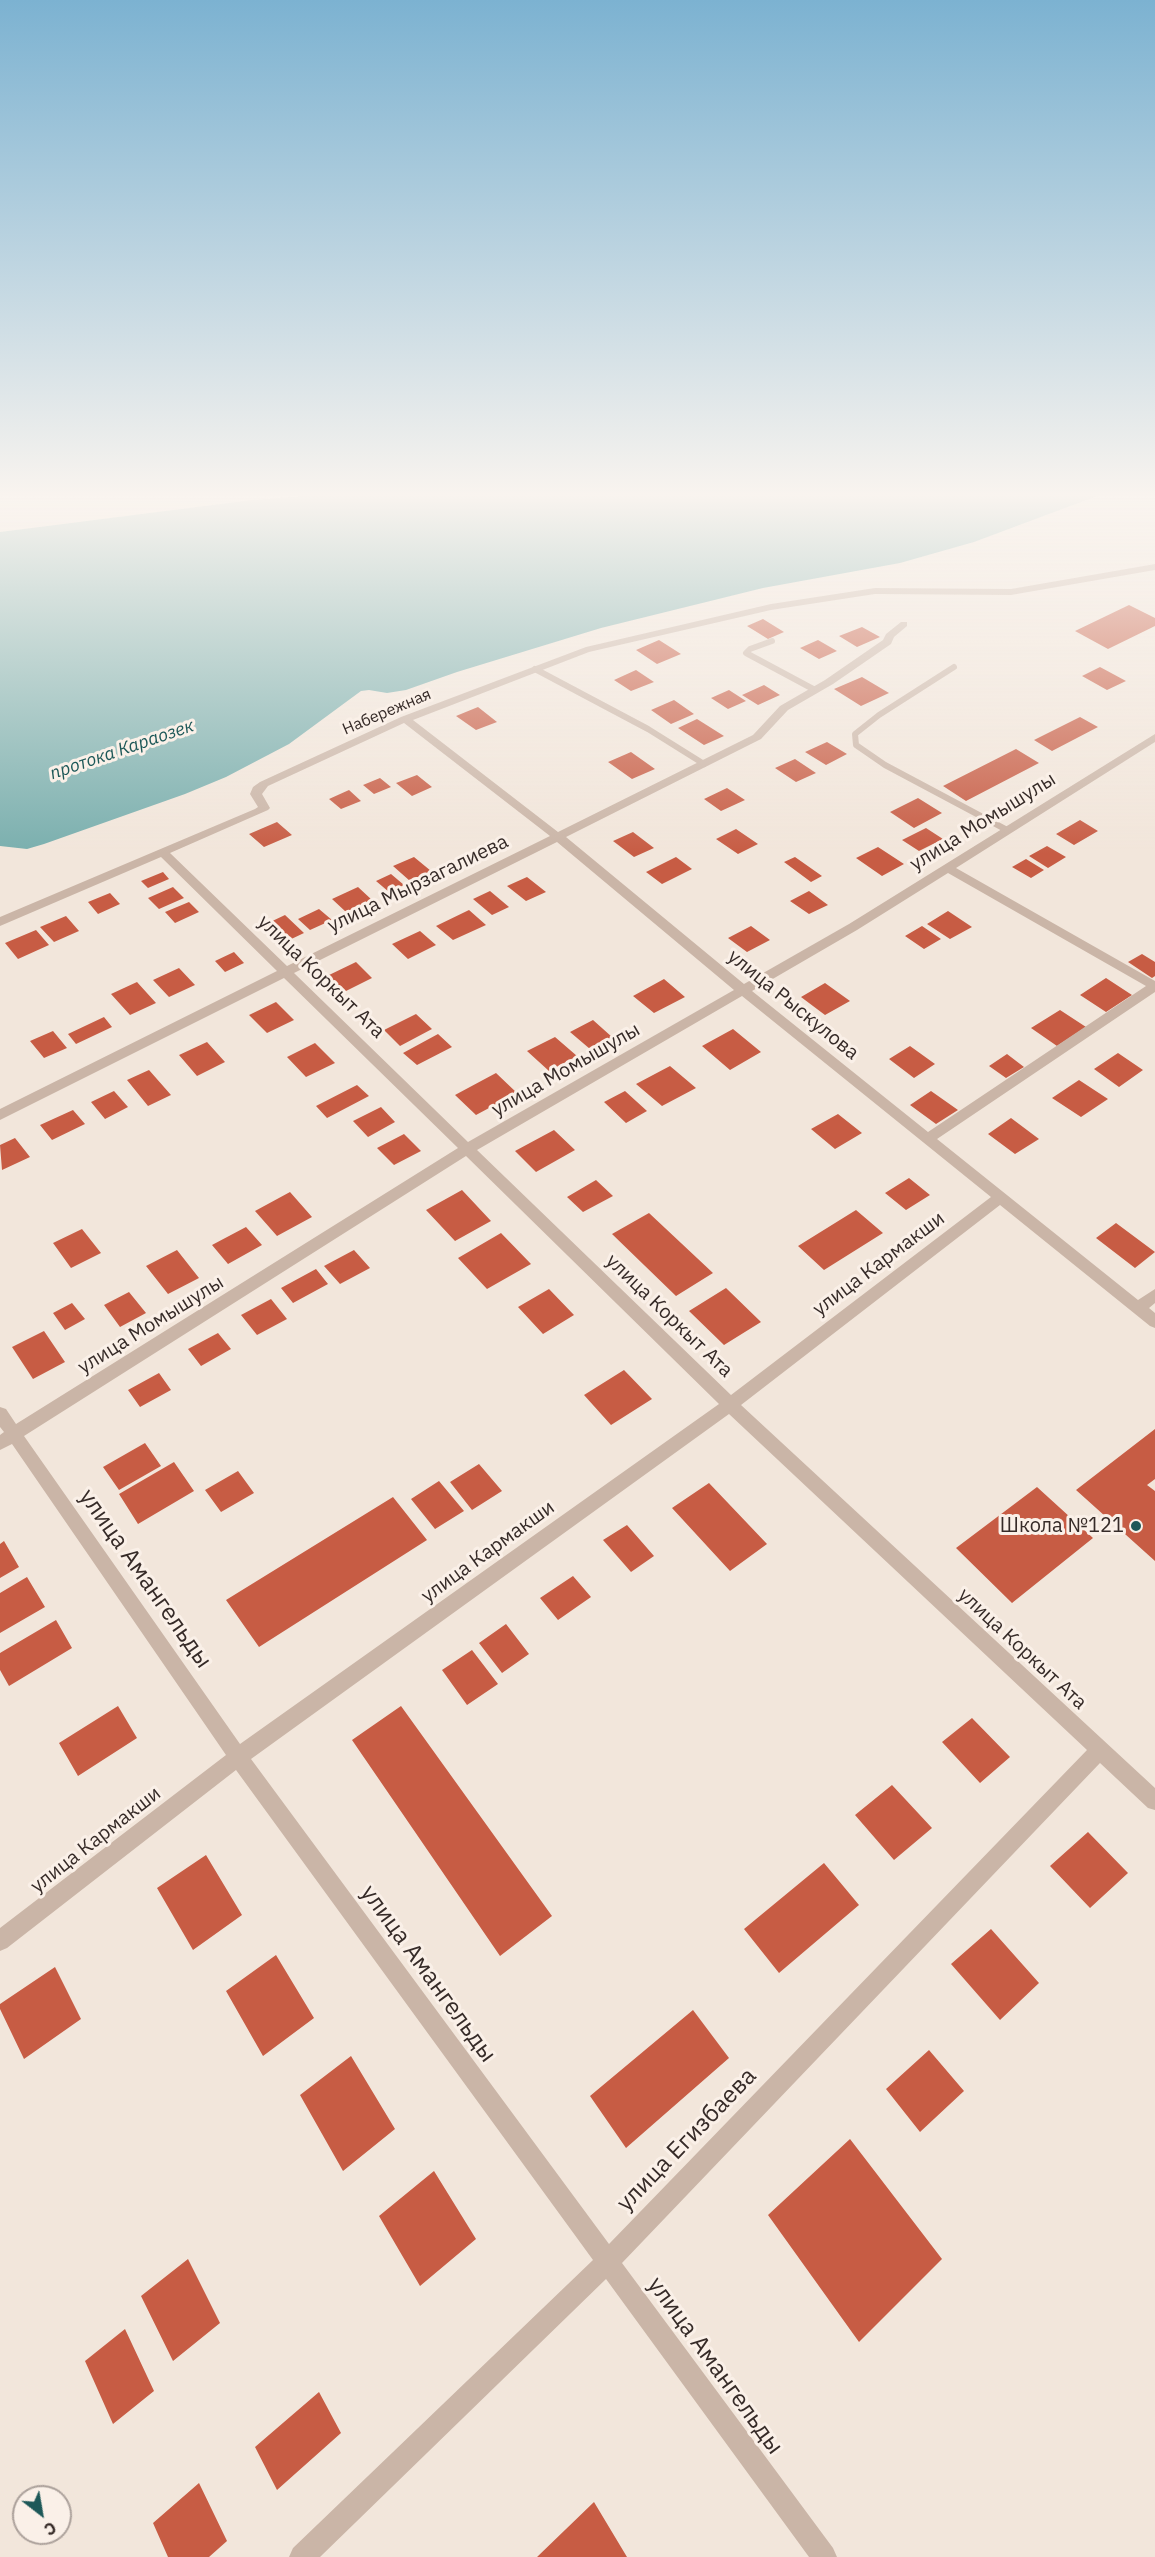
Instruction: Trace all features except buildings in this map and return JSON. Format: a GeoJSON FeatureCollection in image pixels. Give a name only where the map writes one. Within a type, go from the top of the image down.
{"type":"FeatureCollection","features":[{"type":"Feature","properties":{"kind":"street","name":"Набережная"},"geometry":{"type":"LineString","coordinates":[[0,922],[260,811],[264,808],[256,794],[257,789],[264,784],[405,718],[586,650],[739,615]]}},
{"type":"Feature","properties":{"kind":"street"},"geometry":{"type":"LineString","coordinates":[[815,690],[887,642],[890,636],[904,624]]}},
{"type":"Feature","properties":{"kind":"street","name":"улица Мырзагалиева"},"geometry":{"type":"LineString","coordinates":[[0,1115],[285,972],[471,882],[557,836],[757,737],[784,708],[815,690]]}},
{"type":"Feature","properties":{"kind":"street","name":"улица Рыскулова"},"geometry":{"type":"LineString","coordinates":[[405,718],[557,836],[743,990],[1155,1322]]}},
{"type":"Feature","properties":{"kind":"street","name":"улица Момышулы"},"geometry":{"type":"LineString","coordinates":[[7,1439],[467,1149],[853,927],[1155,737]]}},
{"type":"Feature","properties":{"kind":"street","name":"улица Коркыт Ата"},"geometry":{"type":"LineString","coordinates":[[162,852],[730,1405],[1155,1801]]}},
{"type":"Feature","properties":{"kind":"street"},"geometry":{"type":"LineString","coordinates":[[929,1138],[1155,986],[948,868]]}},
{"type":"Feature","properties":{"kind":"street","name":"улица Кармакши"},"geometry":{"type":"LineString","coordinates":[[0,1941],[238,1757],[730,1405],[1001,1197]]}},
{"type":"Feature","properties":{"kind":"street"},"geometry":{"type":"LineString","coordinates":[[1138,1308],[1155,1295]]}},
{"type":"Feature","properties":{"kind":"street","name":"улица Амангельды"},"geometry":{"type":"LineString","coordinates":[[0,1414],[7,1439],[824,2557]]}},
{"type":"Feature","properties":{"kind":"street","name":"улица Егизбаева"},"geometry":{"type":"LineString","coordinates":[[302,2557],[608,2262],[1100,1750]]}},
{"type":"Feature","properties":{"kind":"lane"},"geometry":{"type":"LineString","coordinates":[[772,641],[750,649],[746,653],[815,690]]}},
{"type":"Feature","properties":{"kind":"lane"},"geometry":{"type":"LineString","coordinates":[[954,668],[879,715],[855,734],[856,745],[885,765],[1007,830]]}},
{"type":"Feature","properties":{"kind":"lane"},"geometry":{"type":"LineString","coordinates":[[535,669],[648,729],[704,764]]}},
{"type":"Feature","properties":{"kind":"water","name":"протока Караозек"},"geometry":{"type":"Polygon","coordinates":[[[0,615],[652,615],[601,628],[406,690],[387,693],[361,691],[289,744],[226,777],[44,844],[27,849],[0,846],[0,615]]]}},
{"type":"Feature","properties":{"kind":"place","name":"Школа №121"},"geometry":{"type":"Point","coordinates":[1136,1526]}}]}
